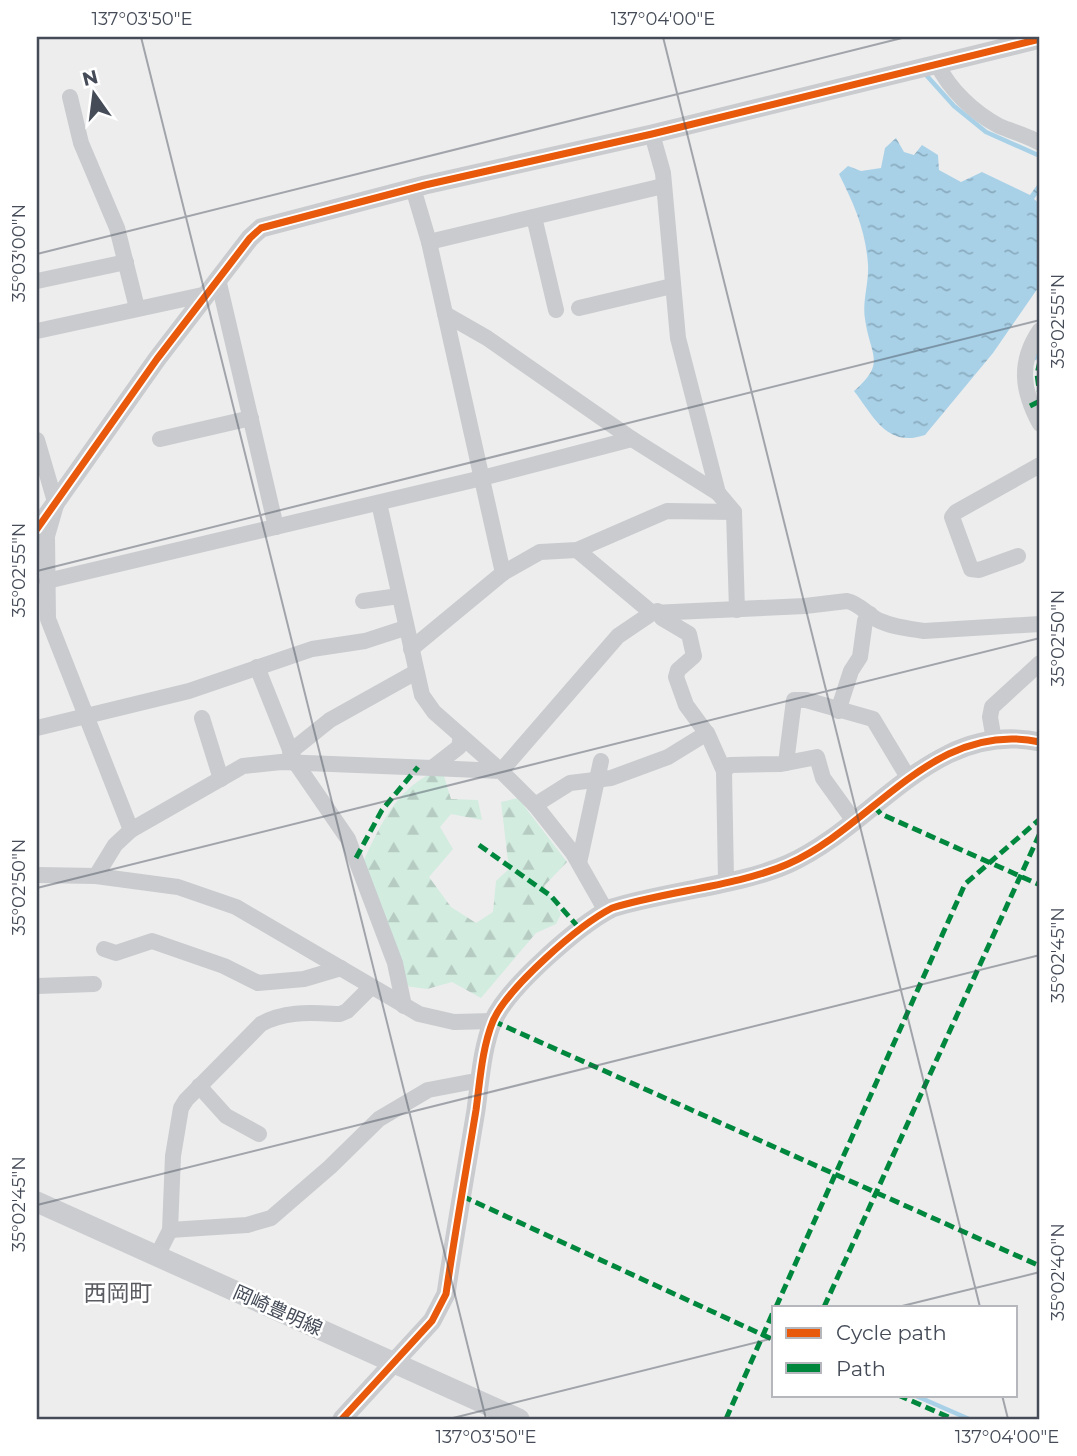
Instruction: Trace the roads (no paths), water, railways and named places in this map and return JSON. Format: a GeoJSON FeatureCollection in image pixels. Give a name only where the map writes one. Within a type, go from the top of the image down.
{"type":"FeatureCollection","features":[{"type":"Feature","properties":{"kind":"main road","name":"岡崎豊明線"},"geometry":{"type":"LineString","coordinates":[[37,1202],[519,1419]]}},
{"type":"Feature","properties":{"kind":"street"},"geometry":{"type":"LineString","coordinates":[[37,529],[212,287],[261,228],[413,188],[652,134],[1040,39]]}},
{"type":"Feature","properties":{"kind":"street"},"geometry":{"type":"LineString","coordinates":[[937,64],[943,77],[978,112],[1040,143]]}},
{"type":"Feature","properties":{"kind":"street"},"geometry":{"type":"LineString","coordinates":[[70,97],[81,143],[117,228],[137,308]]}},
{"type":"Feature","properties":{"kind":"street"},"geometry":{"type":"LineString","coordinates":[[652,134],[663,173],[678,338],[718,493]]}},
{"type":"Feature","properties":{"kind":"street"},"geometry":{"type":"LineString","coordinates":[[429,242],[663,186]]}},
{"type":"Feature","properties":{"kind":"street"},"geometry":{"type":"LineString","coordinates":[[413,188],[429,242],[503,573]]}},
{"type":"Feature","properties":{"kind":"street"},"geometry":{"type":"LineString","coordinates":[[534,217],[556,310]]}},
{"type":"Feature","properties":{"kind":"street"},"geometry":{"type":"LineString","coordinates":[[37,281],[126,262]]}},
{"type":"Feature","properties":{"kind":"street"},"geometry":{"type":"LineString","coordinates":[[579,308],[672,286]]}},
{"type":"Feature","properties":{"kind":"street"},"geometry":{"type":"LineString","coordinates":[[37,331],[212,287]]}},
{"type":"Feature","properties":{"kind":"street"},"geometry":{"type":"LineString","coordinates":[[212,287],[251,418],[276,527]]}},
{"type":"Feature","properties":{"kind":"street"},"geometry":{"type":"LineString","coordinates":[[445,314],[487,338],[632,439],[718,493],[734,512],[737,610]]}},
{"type":"Feature","properties":{"kind":"street"},"geometry":{"type":"LineString","coordinates":[[1040,330],[1029,349],[1023,368],[1027,397],[1040,424]]}},
{"type":"Feature","properties":{"kind":"street"},"geometry":{"type":"LineString","coordinates":[[160,439],[251,418]]}},
{"type":"Feature","properties":{"kind":"street"},"geometry":{"type":"LineString","coordinates":[[47,581],[482,478],[632,439]]}},
{"type":"Feature","properties":{"kind":"street"},"geometry":{"type":"LineString","coordinates":[[37,440],[56,505],[47,536],[48,619],[131,830]]}},
{"type":"Feature","properties":{"kind":"street"},"geometry":{"type":"LineString","coordinates":[[1018,556],[979,570],[971,569],[953,517],[956,512],[1040,465]]}},
{"type":"Feature","properties":{"kind":"street"},"geometry":{"type":"LineString","coordinates":[[379,503],[422,695],[434,712],[501,771],[548,818],[579,863],[606,911]]}},
{"type":"Feature","properties":{"kind":"street"},"geometry":{"type":"LineString","coordinates":[[411,649],[503,573],[540,552],[577,550],[667,511],[734,512]]}},
{"type":"Feature","properties":{"kind":"street"},"geometry":{"type":"LineString","coordinates":[[577,550],[654,612],[689,634],[694,656],[678,670],[676,677],[686,705],[707,733],[724,771],[726,880]]}},
{"type":"Feature","properties":{"kind":"street"},"geometry":{"type":"LineString","coordinates":[[363,601],[399,596]]}},
{"type":"Feature","properties":{"kind":"street"},"geometry":{"type":"LineString","coordinates":[[501,771],[618,636],[654,612],[737,610],[847,601],[878,621],[924,631],[1040,624]]}},
{"type":"Feature","properties":{"kind":"street"},"geometry":{"type":"LineString","coordinates":[[838,711],[851,671],[860,657],[865,621],[870,614]]}},
{"type":"Feature","properties":{"kind":"street"},"geometry":{"type":"LineString","coordinates":[[37,728],[189,691],[312,649],[365,640],[405,628]]}},
{"type":"Feature","properties":{"kind":"street"},"geometry":{"type":"LineString","coordinates":[[994,740],[990,717],[992,707],[1040,663]]}},
{"type":"Feature","properties":{"kind":"street"},"geometry":{"type":"LineString","coordinates":[[257,667],[293,757],[348,839],[396,963],[404,1006]]}},
{"type":"Feature","properties":{"kind":"street"},"geometry":{"type":"LineString","coordinates":[[293,757],[330,720],[416,672]]}},
{"type":"Feature","properties":{"kind":"street"},"geometry":{"type":"LineString","coordinates":[[786,763],[794,700],[806,700],[838,711],[869,717],[877,722],[909,779]]}},
{"type":"Feature","properties":{"kind":"street"},"geometry":{"type":"LineString","coordinates":[[202,718],[221,779]]}},
{"type":"Feature","properties":{"kind":"street"},"geometry":{"type":"LineString","coordinates":[[535,805],[570,783],[598,781],[668,757],[707,733]]}},
{"type":"Feature","properties":{"kind":"street"},"geometry":{"type":"LineString","coordinates":[[432,768],[459,747],[461,736]]}},
{"type":"Feature","properties":{"kind":"street"},"geometry":{"type":"LineString","coordinates":[[342,1419],[432,1321],[446,1294],[479,1084],[493,1021],[513,993],[561,943],[606,911],[639,899],[787,864],[815,850],[909,779],[950,752],[994,740],[1040,742]]}},
{"type":"Feature","properties":{"kind":"street"},"geometry":{"type":"LineString","coordinates":[[96,876],[115,845],[131,830],[243,766],[293,757],[501,771]]}},
{"type":"Feature","properties":{"kind":"street"},"geometry":{"type":"LineString","coordinates":[[724,771],[736,764],[786,763],[817,757],[823,778],[854,821]]}},
{"type":"Feature","properties":{"kind":"street"},"geometry":{"type":"LineString","coordinates":[[579,863],[601,761]]}},
{"type":"Feature","properties":{"kind":"street"},"geometry":{"type":"LineString","coordinates":[[37,875],[96,876],[178,887],[236,907],[311,954],[341,968],[404,1006],[434,1019],[493,1021]]}},
{"type":"Feature","properties":{"kind":"street"},"geometry":{"type":"LineString","coordinates":[[104,949],[116,953],[152,940],[224,966],[258,984],[304,979],[341,968]]}},
{"type":"Feature","properties":{"kind":"street"},"geometry":{"type":"LineString","coordinates":[[37,986],[94,984]]}},
{"type":"Feature","properties":{"kind":"street"},"geometry":{"type":"LineString","coordinates":[[157,1256],[170,1230],[173,1156],[181,1108],[199,1086],[261,1024],[274,1017],[293,1014],[340,1014],[347,1011],[371,987]]}},
{"type":"Feature","properties":{"kind":"street"},"geometry":{"type":"LineString","coordinates":[[170,1230],[247,1225],[271,1218],[330,1167],[379,1119],[417,1095],[470,1082],[479,1084]]}},
{"type":"Feature","properties":{"kind":"street"},"geometry":{"type":"LineString","coordinates":[[199,1086],[226,1116],[259,1134]]}},
{"type":"Feature","properties":{"kind":"water"},"geometry":{"type":"Polygon","coordinates":[[[896,138],[904,152],[914,155],[922,145],[938,155],[939,170],[961,182],[982,172],[1030,195],[1040,181],[1040,191],[1034,199],[1040,204],[1040,285],[993,353],[925,435],[912,438],[891,434],[883,428],[854,391],[870,373],[874,358],[864,313],[868,265],[858,218],[839,174],[848,166],[861,171],[881,168],[885,148],[896,138]]]}},
{"type":"Feature","properties":{"kind":"waterway"},"geometry":{"type":"LineString","coordinates":[[927,76],[954,106],[986,132],[1040,156]]}},
{"type":"Feature","properties":{"kind":"waterway"},"geometry":{"type":"LineString","coordinates":[[1035,358],[1040,346]]}},
{"type":"Feature","properties":{"kind":"waterway"},"geometry":{"type":"LineString","coordinates":[[916,1396],[969,1419]]}},
{"type":"Feature","properties":{"kind":"district","name":"西岡町"},"geometry":{"type":"Point","coordinates":[118,1293]}}]}
